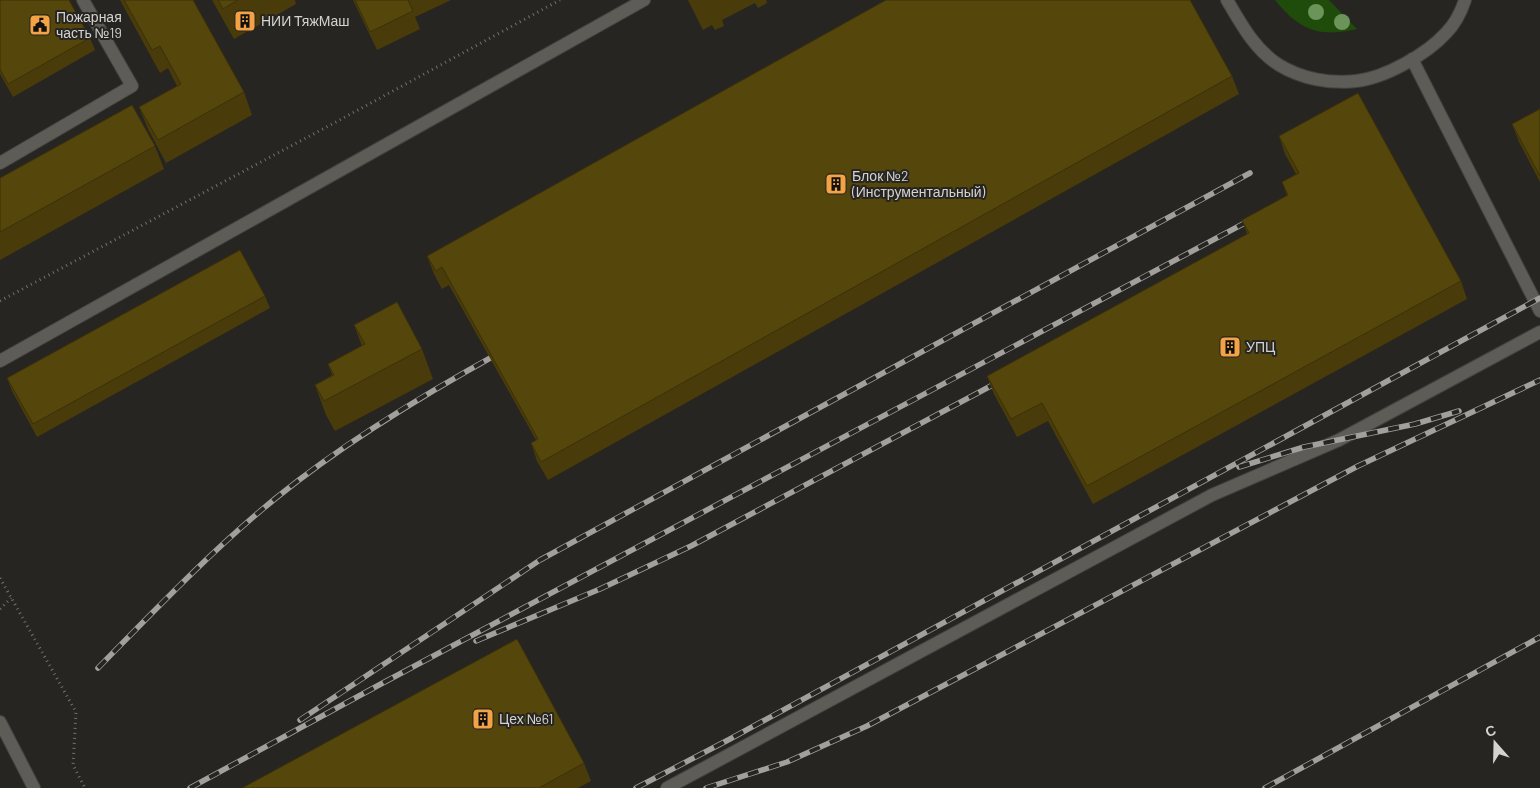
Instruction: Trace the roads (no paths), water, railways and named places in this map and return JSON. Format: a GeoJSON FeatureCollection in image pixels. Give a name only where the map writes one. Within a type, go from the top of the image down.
{"type":"FeatureCollection","features":[{"type":"Feature","properties":{"kind":"lane"},"geometry":{"type":"LineString","coordinates":[[0,163],[132,86],[82,0]]}},
{"type":"Feature","properties":{"kind":"lane"},"geometry":{"type":"LineString","coordinates":[[0,361],[644,0]]}},
{"type":"Feature","properties":{"kind":"lane"},"geometry":{"type":"LineString","coordinates":[[1227,0],[1241,25],[1261,51],[1279,65],[1303,76],[1333,82],[1358,81],[1385,73],[1430,48],[1457,19],[1465,0]]}},
{"type":"Feature","properties":{"kind":"lane"},"geometry":{"type":"LineString","coordinates":[[1412,59],[1540,311]]}},
{"type":"Feature","properties":{"kind":"lane"},"geometry":{"type":"LineString","coordinates":[[668,788],[1212,496],[1339,440],[1540,332]]}},
{"type":"Feature","properties":{"kind":"lane"},"geometry":{"type":"LineString","coordinates":[[0,722],[34,788]]}},
{"type":"Feature","properties":{"kind":"railway"},"geometry":{"type":"LineString","coordinates":[[300,720],[540,560],[1250,173]]}},
{"type":"Feature","properties":{"kind":"railway"},"geometry":{"type":"LineString","coordinates":[[190,788],[379,685],[1256,217]]}},
{"type":"Feature","properties":{"kind":"railway"},"geometry":{"type":"LineString","coordinates":[[636,788],[730,739],[1540,298]]}},
{"type":"Feature","properties":{"kind":"railway"},"geometry":{"type":"LineString","coordinates":[[98,668],[207,559],[252,518],[302,477],[385,420],[501,352]]}},
{"type":"Feature","properties":{"kind":"railway"},"geometry":{"type":"LineString","coordinates":[[476,641],[600,589],[691,546],[1002,380]]}},
{"type":"Feature","properties":{"kind":"railway"},"geometry":{"type":"LineString","coordinates":[[706,788],[787,762],[867,726],[1358,466],[1540,380]]}},
{"type":"Feature","properties":{"kind":"railway"},"geometry":{"type":"LineString","coordinates":[[1239,467],[1304,447],[1415,424],[1459,411]]}},
{"type":"Feature","properties":{"kind":"railway"},"geometry":{"type":"LineString","coordinates":[[1265,788],[1540,637]]}},
{"type":"Feature","properties":{"kind":"place","name":"НИИ ТяжМаш"},"geometry":{"type":"Point","coordinates":[245,21]}},
{"type":"Feature","properties":{"kind":"place","name":"Пожарная часть №19"},"geometry":{"type":"Point","coordinates":[40,25]}},
{"type":"Feature","properties":{"kind":"place","name":"Блок №2 (Инструментальный)"},"geometry":{"type":"Point","coordinates":[836,184]}},
{"type":"Feature","properties":{"kind":"place","name":"УПЦ"},"geometry":{"type":"Point","coordinates":[1230,347]}},
{"type":"Feature","properties":{"kind":"place","name":"Цех №61"},"geometry":{"type":"Point","coordinates":[483,719]}}]}
